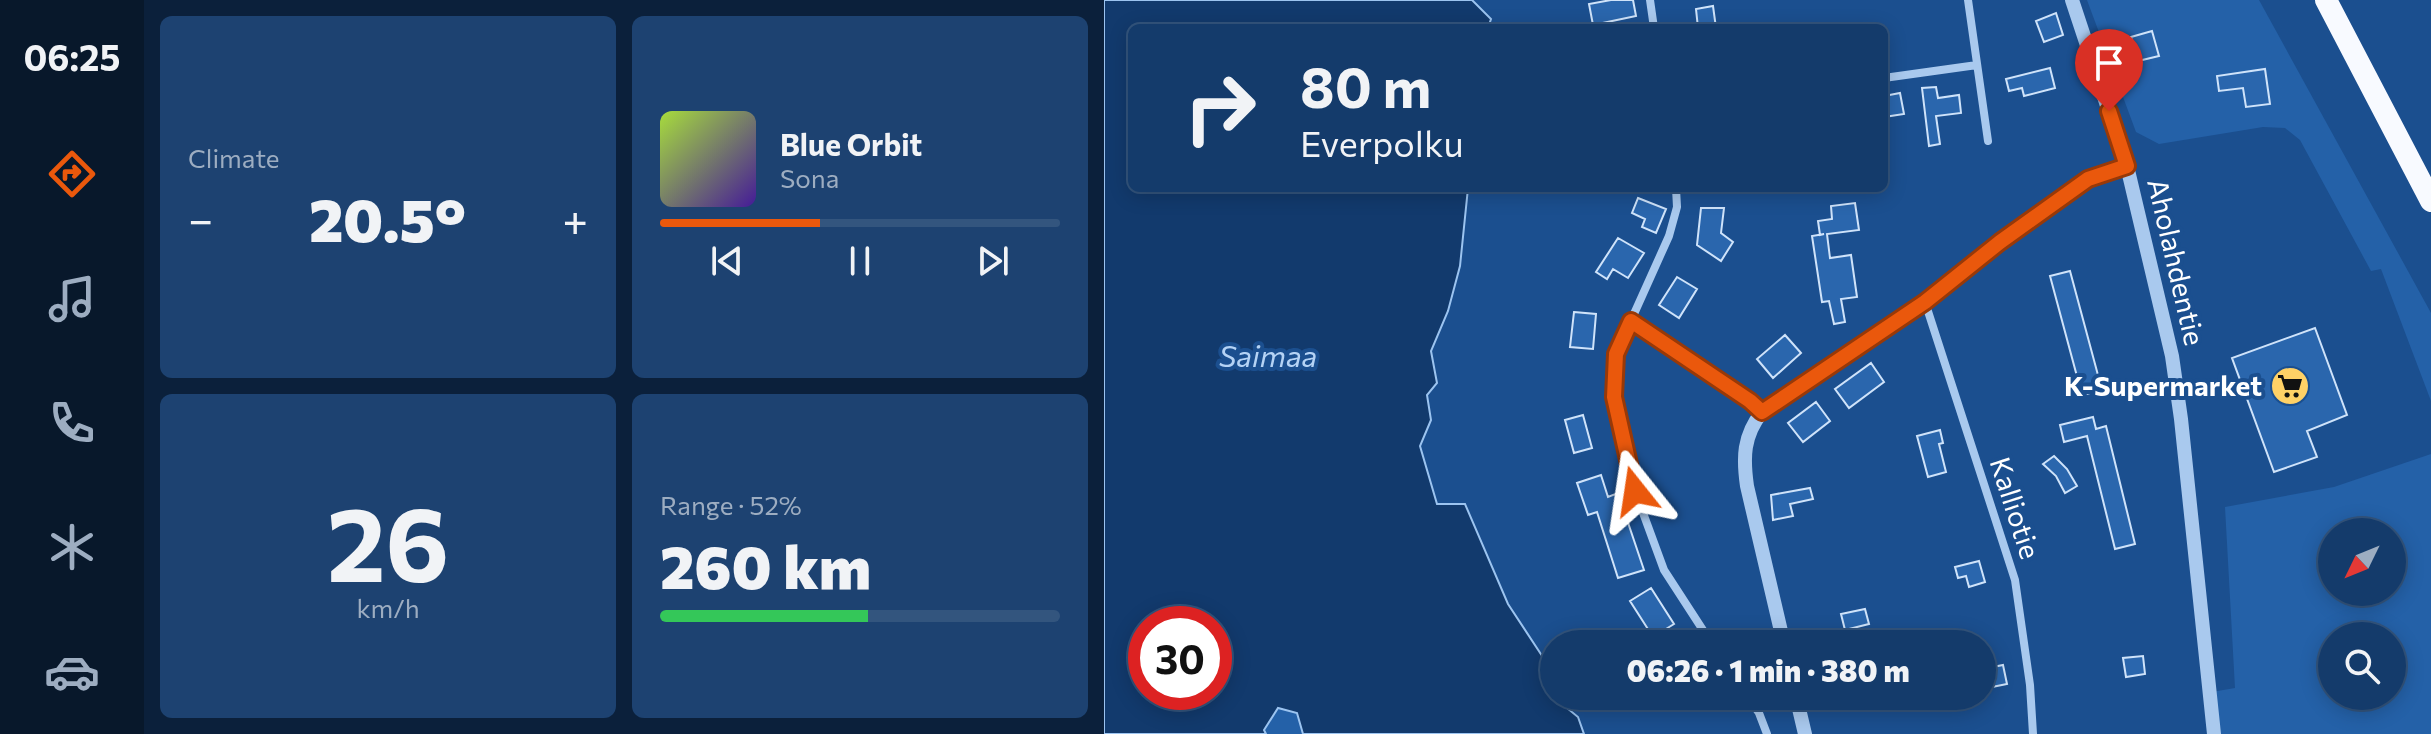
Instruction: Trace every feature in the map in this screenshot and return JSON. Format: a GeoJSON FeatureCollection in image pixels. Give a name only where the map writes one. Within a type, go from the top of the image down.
{"type":"FeatureCollection","features":[{"type":"Feature","properties":{"kind":"highway"},"geometry":{"type":"LineString","coordinates":[[2326,0],[2431,201]]}},
{"type":"Feature","properties":{"kind":"street"},"geometry":{"type":"LineString","coordinates":[[1650,0],[1653,24]]}},
{"type":"Feature","properties":{"kind":"street"},"geometry":{"type":"LineString","coordinates":[[1968,0],[1988,141]]}},
{"type":"Feature","properties":{"kind":"street","name":"Aholahdentie"},"geometry":{"type":"LineString","coordinates":[[2072,0],[2127,166],[2175,372],[2214,734]]}},
{"type":"Feature","properties":{"kind":"street"},"geometry":{"type":"LineString","coordinates":[[1888,77],[1977,65]]}},
{"type":"Feature","properties":{"kind":"street"},"geometry":{"type":"LineString","coordinates":[[1781,630],[1747,486],[1745,443],[1752,425],[1762,412],[1925,302],[2000,242],[2088,179],[2127,166]]}},
{"type":"Feature","properties":{"kind":"street"},"geometry":{"type":"LineString","coordinates":[[1676,192],[1677,207],[1669,236],[1616,354],[1614,397],[1635,491],[1664,570],[1703,630]]}},
{"type":"Feature","properties":{"kind":"street","name":"Kalliotie"},"geometry":{"type":"LineString","coordinates":[[1925,302],[2015,580],[2030,685],[2033,734]]}},
{"type":"Feature","properties":{"kind":"street"},"geometry":{"type":"LineString","coordinates":[[1631,321],[1762,412]]}},
{"type":"Feature","properties":{"kind":"street"},"geometry":{"type":"LineString","coordinates":[[1757,710],[1767,734]]}},
{"type":"Feature","properties":{"kind":"street"},"geometry":{"type":"LineString","coordinates":[[1799,710],[1805,734]]}},
{"type":"Feature","properties":{"kind":"shaded area"},"geometry":{"type":"Polygon","coordinates":[[[2087,0],[2259,0],[2431,313],[2431,401],[2381,269],[2371,271],[2300,140],[2285,128],[2263,127],[2159,144],[2136,132],[2087,0]]]}},
{"type":"Feature","properties":{"kind":"shaded area"},"geometry":{"type":"Polygon","coordinates":[[[2431,454],[2431,734],[2210,734],[2206,693],[2235,688],[2225,507],[2334,487],[2431,454]]]}},
{"type":"Feature","properties":{"kind":"shaded area"},"geometry":{"type":"Polygon","coordinates":[[[1278,707],[1297,713],[1303,734],[1266,734],[1264,730],[1278,707]]]}},
{"type":"Feature","properties":{"kind":"water","name":"Saimaa"},"geometry":{"type":"Polygon","coordinates":[[[1104,0],[1472,0],[1491,19],[1489,24],[1128,24],[1128,192],[1468,192],[1460,266],[1448,311],[1431,351],[1437,383],[1427,395],[1431,420],[1420,446],[1437,504],[1465,504],[1508,604],[1540,653],[1540,710],[1570,710],[1578,717],[1584,734],[1303,734],[1297,713],[1278,708],[1264,730],[1266,734],[1104,734],[1104,0]]]}},
{"type":"Feature","properties":{"kind":"building"},"geometry":{"type":"Polygon","coordinates":[[[1633,0],[1636,16],[1593,24],[1589,4],[1633,0]]]}},
{"type":"Feature","properties":{"kind":"building"},"geometry":{"type":"Polygon","coordinates":[[[1713,6],[1715,24],[1698,24],[1696,9],[1713,6]]]}},
{"type":"Feature","properties":{"kind":"building"},"geometry":{"type":"Polygon","coordinates":[[[2056,13],[2063,35],[2044,42],[2036,21],[2056,13]]]}},
{"type":"Feature","properties":{"kind":"building"},"geometry":{"type":"Polygon","coordinates":[[[2152,31],[2159,56],[2138,61],[2131,37],[2152,31]]]}},
{"type":"Feature","properties":{"kind":"building"},"geometry":{"type":"Polygon","coordinates":[[[2050,68],[2055,88],[2024,96],[2022,88],[2009,91],[2006,79],[2050,68]]]}},
{"type":"Feature","properties":{"kind":"building"},"geometry":{"type":"Polygon","coordinates":[[[2265,69],[2270,104],[2246,107],[2243,88],[2219,91],[2217,76],[2265,69]]]}},
{"type":"Feature","properties":{"kind":"building"},"geometry":{"type":"Polygon","coordinates":[[[1936,87],[1938,98],[1959,95],[1961,113],[1936,116],[1940,144],[1929,146],[1922,88],[1936,87]]]}},
{"type":"Feature","properties":{"kind":"building"},"geometry":{"type":"Polygon","coordinates":[[[1900,93],[1904,114],[1888,116],[1888,95],[1900,93]]]}},
{"type":"Feature","properties":{"kind":"building"},"geometry":{"type":"Polygon","coordinates":[[[1638,198],[1666,209],[1656,233],[1642,227],[1645,219],[1632,213],[1638,198]]]}},
{"type":"Feature","properties":{"kind":"building"},"geometry":{"type":"Polygon","coordinates":[[[1855,203],[1859,230],[1827,234],[1830,258],[1851,255],[1857,297],[1841,299],[1845,322],[1834,324],[1829,301],[1822,302],[1812,236],[1820,235],[1818,221],[1832,219],[1831,206],[1855,203]]]}},
{"type":"Feature","properties":{"kind":"building"},"geometry":{"type":"Polygon","coordinates":[[[1701,208],[1724,208],[1721,233],[1733,242],[1721,261],[1697,245],[1701,208]]]}},
{"type":"Feature","properties":{"kind":"building"},"geometry":{"type":"Polygon","coordinates":[[[1618,238],[1644,253],[1628,278],[1613,269],[1607,279],[1596,272],[1618,238]]]}},
{"type":"Feature","properties":{"kind":"building"},"geometry":{"type":"Polygon","coordinates":[[[2070,271],[2102,390],[2082,395],[2050,276],[2070,271]]]}},
{"type":"Feature","properties":{"kind":"building"},"geometry":{"type":"Polygon","coordinates":[[[1677,277],[1697,289],[1679,318],[1659,305],[1677,277]]]}},
{"type":"Feature","properties":{"kind":"building"},"geometry":{"type":"Polygon","coordinates":[[[1574,312],[1596,314],[1593,349],[1570,347],[1574,312]]]}},
{"type":"Feature","properties":{"kind":"building","name":"K-Supermarket"},"geometry":{"type":"Polygon","coordinates":[[[2315,328],[2347,415],[2307,431],[2317,457],[2274,472],[2232,358],[2315,328]]]}},
{"type":"Feature","properties":{"kind":"building"},"geometry":{"type":"Polygon","coordinates":[[[1785,335],[1801,353],[1773,378],[1757,359],[1785,335]]]}},
{"type":"Feature","properties":{"kind":"building"},"geometry":{"type":"Polygon","coordinates":[[[1871,363],[1884,382],[1849,408],[1835,389],[1871,363]]]}},
{"type":"Feature","properties":{"kind":"building"},"geometry":{"type":"Polygon","coordinates":[[[1816,402],[1830,421],[1803,442],[1788,423],[1816,402]]]}},
{"type":"Feature","properties":{"kind":"building"},"geometry":{"type":"Polygon","coordinates":[[[1583,415],[1592,448],[1574,453],[1565,420],[1583,415]]]}},
{"type":"Feature","properties":{"kind":"building"},"geometry":{"type":"Polygon","coordinates":[[[2093,417],[2096,429],[2106,426],[2135,544],[2115,549],[2087,436],[2064,442],[2060,425],[2093,417]]]}},
{"type":"Feature","properties":{"kind":"building"},"geometry":{"type":"Polygon","coordinates":[[[1940,430],[1943,443],[1939,444],[1946,472],[1928,477],[1917,436],[1940,430]]]}},
{"type":"Feature","properties":{"kind":"building"},"geometry":{"type":"Polygon","coordinates":[[[2054,456],[2067,469],[2077,486],[2065,493],[2056,476],[2043,464],[2054,456]]]}},
{"type":"Feature","properties":{"kind":"building"},"geometry":{"type":"Polygon","coordinates":[[[1601,475],[1608,497],[1618,493],[1644,570],[1618,578],[1597,512],[1588,515],[1577,483],[1601,475]]]}},
{"type":"Feature","properties":{"kind":"building"},"geometry":{"type":"Polygon","coordinates":[[[1810,488],[1813,499],[1790,504],[1793,516],[1773,520],[1771,495],[1810,488]]]}},
{"type":"Feature","properties":{"kind":"building"},"geometry":{"type":"Polygon","coordinates":[[[1979,561],[1985,582],[1969,587],[1966,576],[1958,578],[1955,567],[1979,561]]]}},
{"type":"Feature","properties":{"kind":"building"},"geometry":{"type":"Polygon","coordinates":[[[1651,588],[1674,624],[1664,630],[1649,630],[1630,601],[1651,588]]]}},
{"type":"Feature","properties":{"kind":"building"},"geometry":{"type":"Polygon","coordinates":[[[1865,609],[1869,624],[1845,630],[1841,614],[1865,609]]]}},
{"type":"Feature","properties":{"kind":"building"},"geometry":{"type":"Polygon","coordinates":[[[2143,656],[2145,674],[2126,677],[2123,658],[2143,656]]]}},
{"type":"Feature","properties":{"kind":"building"},"geometry":{"type":"Polygon","coordinates":[[[2003,665],[2007,684],[1996,686],[1996,666],[2003,665]]]}},
{"type":"Feature","properties":{"kind":"place","name":"K-Supermarket"},"geometry":{"type":"Point","coordinates":[2290,386]}},
{"type":"Feature","properties":{"kind":"route"},"geometry":{"type":"LineString","coordinates":[[1635,491],[1614,397],[1616,354],[1631,321],[1762,412],[1925,302],[2000,242],[2088,179],[2127,166],[2109,111]]}}]}
